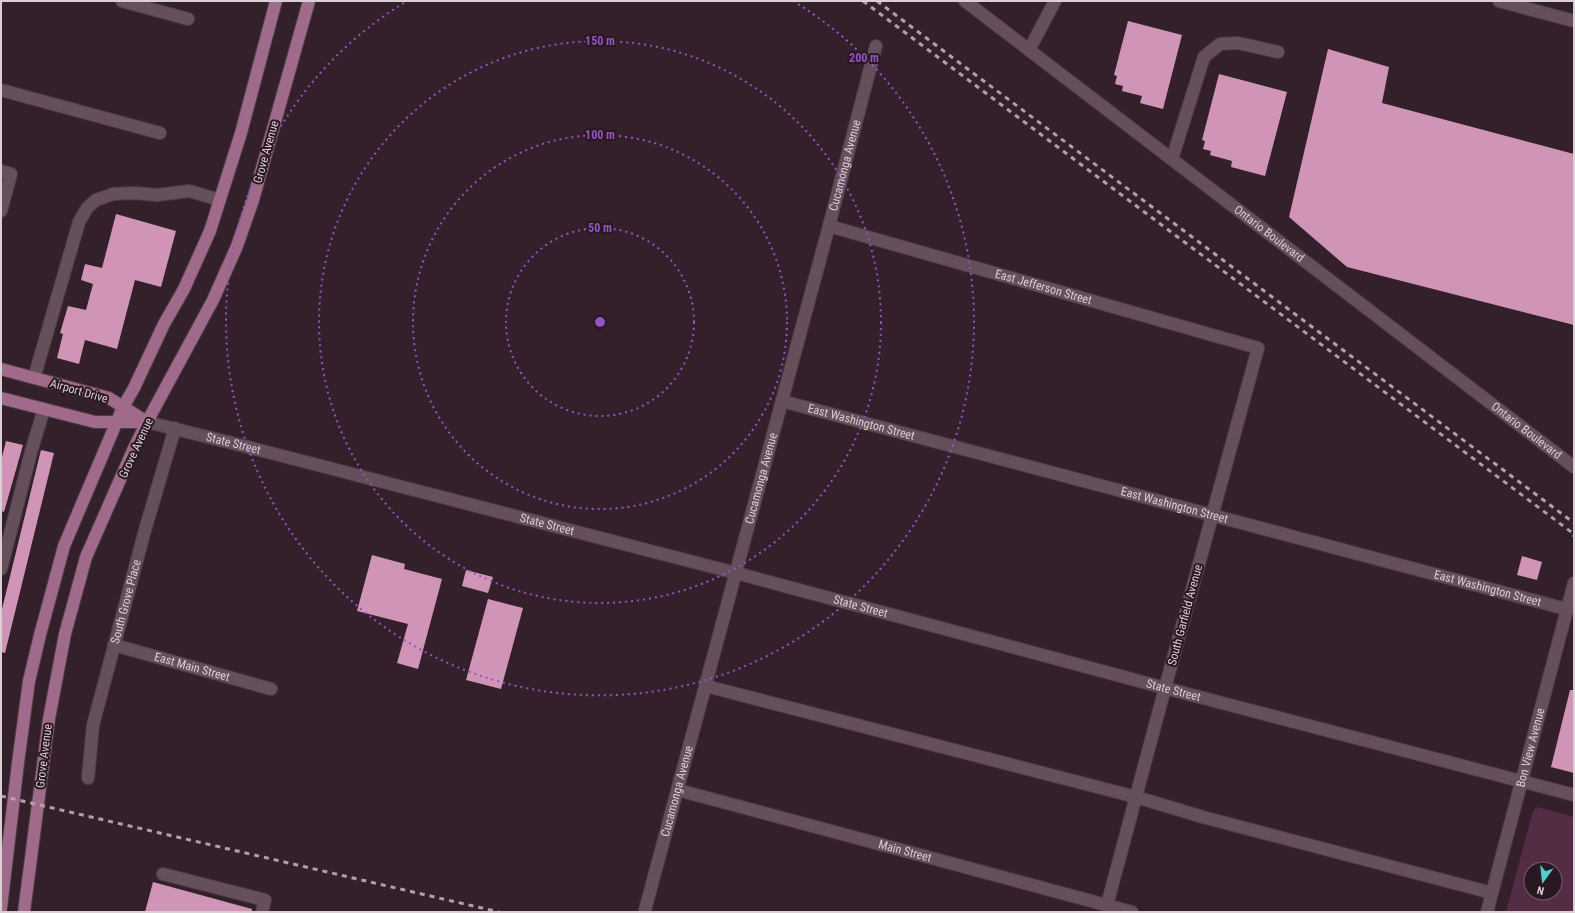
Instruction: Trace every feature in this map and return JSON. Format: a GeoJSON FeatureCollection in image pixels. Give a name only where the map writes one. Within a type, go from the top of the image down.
{"type":"FeatureCollection","features":[{"type":"Feature","properties":{"kind":"main road","name":"Grove Avenue"},"geometry":{"type":"LineString","coordinates":[[1,908],[29,681],[64,546],[123,407],[134,388],[164,324],[184,289],[210,231],[241,133],[276,1]]}},
{"type":"Feature","properties":{"kind":"main road","name":"Grove Avenue"},"geometry":{"type":"LineString","coordinates":[[24,912],[49,719],[65,634],[86,557],[147,422],[214,300],[237,246],[253,200],[309,1]]}},
{"type":"Feature","properties":{"kind":"main road","name":"Airport Drive"},"geometry":{"type":"LineString","coordinates":[[1,369],[109,398],[147,422]]}},
{"type":"Feature","properties":{"kind":"main road","name":"Airport Drive"},"geometry":{"type":"LineString","coordinates":[[1,398],[96,422],[147,422]]}},
{"type":"Feature","properties":{"kind":"street"},"geometry":{"type":"LineString","coordinates":[[122,1],[188,19]]}},
{"type":"Feature","properties":{"kind":"street","name":"Ontario Boulevard"},"geometry":{"type":"LineString","coordinates":[[965,1],[1574,466]]}},
{"type":"Feature","properties":{"kind":"street"},"geometry":{"type":"LineString","coordinates":[[1029,50],[1055,1]]}},
{"type":"Feature","properties":{"kind":"street"},"geometry":{"type":"LineString","coordinates":[[1498,1],[1574,21]]}},
{"type":"Feature","properties":{"kind":"street"},"geometry":{"type":"LineString","coordinates":[[1172,159],[1204,57],[1220,44],[1238,43],[1278,52]]}},
{"type":"Feature","properties":{"kind":"street","name":"Cucamonga Avenue"},"geometry":{"type":"LineString","coordinates":[[645,910],[830,226],[876,46]]}},
{"type":"Feature","properties":{"kind":"street"},"geometry":{"type":"LineString","coordinates":[[1,90],[160,133]]}},
{"type":"Feature","properties":{"kind":"street"},"geometry":{"type":"LineString","coordinates":[[1,171],[11,174],[1,210]]}},
{"type":"Feature","properties":{"kind":"street"},"geometry":{"type":"LineString","coordinates":[[34,378],[79,222],[87,208],[96,200],[113,194],[134,193],[157,195],[190,191],[220,200]]}},
{"type":"Feature","properties":{"kind":"street","name":"East Jefferson Street"},"geometry":{"type":"LineString","coordinates":[[830,226],[1258,348]]}},
{"type":"Feature","properties":{"kind":"street","name":"South Garfield Avenue"},"geometry":{"type":"LineString","coordinates":[[1107,906],[1258,348]]}},
{"type":"Feature","properties":{"kind":"street","name":"East Washington Street"},"geometry":{"type":"LineString","coordinates":[[782,402],[1566,608]]}},
{"type":"Feature","properties":{"kind":"street"},"geometry":{"type":"LineString","coordinates":[[1,569],[31,452],[44,409]]}},
{"type":"Feature","properties":{"kind":"street","name":"State Street"},"geometry":{"type":"LineString","coordinates":[[147,422],[736,573],[1165,688],[1522,780],[1574,795]]}},
{"type":"Feature","properties":{"kind":"street","name":"South Grove Place"},"geometry":{"type":"LineString","coordinates":[[88,778],[93,725],[175,428]]}},
{"type":"Feature","properties":{"kind":"street","name":"Bon View Avenue"},"geometry":{"type":"LineString","coordinates":[[1487,912],[1566,608],[1574,583]]}},
{"type":"Feature","properties":{"kind":"street","name":"East Main Street"},"geometry":{"type":"LineString","coordinates":[[114,645],[271,689]]}},
{"type":"Feature","properties":{"kind":"street"},"geometry":{"type":"LineString","coordinates":[[706,686],[1136,797],[1211,819],[1492,893]]}},
{"type":"Feature","properties":{"kind":"street","name":"Main Street"},"geometry":{"type":"LineString","coordinates":[[678,790],[1132,912]]}},
{"type":"Feature","properties":{"kind":"street"},"geometry":{"type":"LineString","coordinates":[[163,874],[265,900],[263,912]]}},
{"type":"Feature","properties":{"kind":"shaded area"},"geometry":{"type":"Polygon","coordinates":[[[1537,807],[1574,817],[1574,912],[1506,912],[1533,811],[1537,807]]]}},
{"type":"Feature","properties":{"kind":"building"},"geometry":{"type":"Polygon","coordinates":[[[1128,21],[1182,35],[1163,109],[1140,103],[1142,96],[1122,91],[1123,86],[1115,84],[1117,76],[1114,75],[1128,21]]]}},
{"type":"Feature","properties":{"kind":"building"},"geometry":{"type":"Polygon","coordinates":[[[1328,49],[1389,67],[1382,103],[1574,154],[1574,325],[1347,267],[1289,217],[1328,49]]]}},
{"type":"Feature","properties":{"kind":"building"},"geometry":{"type":"Polygon","coordinates":[[[1219,74],[1287,92],[1265,176],[1231,167],[1232,161],[1210,155],[1211,151],[1203,149],[1205,141],[1202,140],[1219,74]]]}},
{"type":"Feature","properties":{"kind":"building"},"geometry":{"type":"Polygon","coordinates":[[[116,214],[176,231],[161,287],[135,280],[117,349],[85,340],[79,364],[57,358],[63,334],[60,333],[68,306],[86,310],[93,284],[81,280],[85,264],[102,268],[116,214]]]}},
{"type":"Feature","properties":{"kind":"building"},"geometry":{"type":"Polygon","coordinates":[[[6,441],[23,445],[4,512],[1,511],[1,461],[6,441]]]}},
{"type":"Feature","properties":{"kind":"building"},"geometry":{"type":"Polygon","coordinates":[[[41,450],[54,453],[5,653],[1,652],[1,613],[41,450]]]}},
{"type":"Feature","properties":{"kind":"building"},"geometry":{"type":"Polygon","coordinates":[[[372,555],[405,564],[404,569],[442,579],[418,669],[397,663],[408,624],[357,611],[372,555]]]}},
{"type":"Feature","properties":{"kind":"building"},"geometry":{"type":"Polygon","coordinates":[[[1522,556],[1542,562],[1537,580],[1517,575],[1522,556]]]}},
{"type":"Feature","properties":{"kind":"building"},"geometry":{"type":"Polygon","coordinates":[[[466,570],[493,577],[488,593],[462,586],[466,570]]]}},
{"type":"Feature","properties":{"kind":"building"},"geometry":{"type":"Polygon","coordinates":[[[488,599],[523,608],[501,689],[466,680],[488,599]]]}},
{"type":"Feature","properties":{"kind":"building"},"geometry":{"type":"Polygon","coordinates":[[[1570,690],[1574,690],[1574,773],[1551,767],[1570,690]]]}},
{"type":"Feature","properties":{"kind":"building"},"geometry":{"type":"Polygon","coordinates":[[[153,882],[252,909],[252,912],[145,912],[153,882]]]}},
{"type":"Feature","properties":{"kind":"railway"},"geometry":{"type":"LineString","coordinates":[[863,1],[1574,534]]}},
{"type":"Feature","properties":{"kind":"railway"},"geometry":{"type":"LineString","coordinates":[[877,1],[1574,523]]}},
{"type":"Feature","properties":{"kind":"railway"},"geometry":{"type":"LineString","coordinates":[[1,796],[499,912]]}}]}
